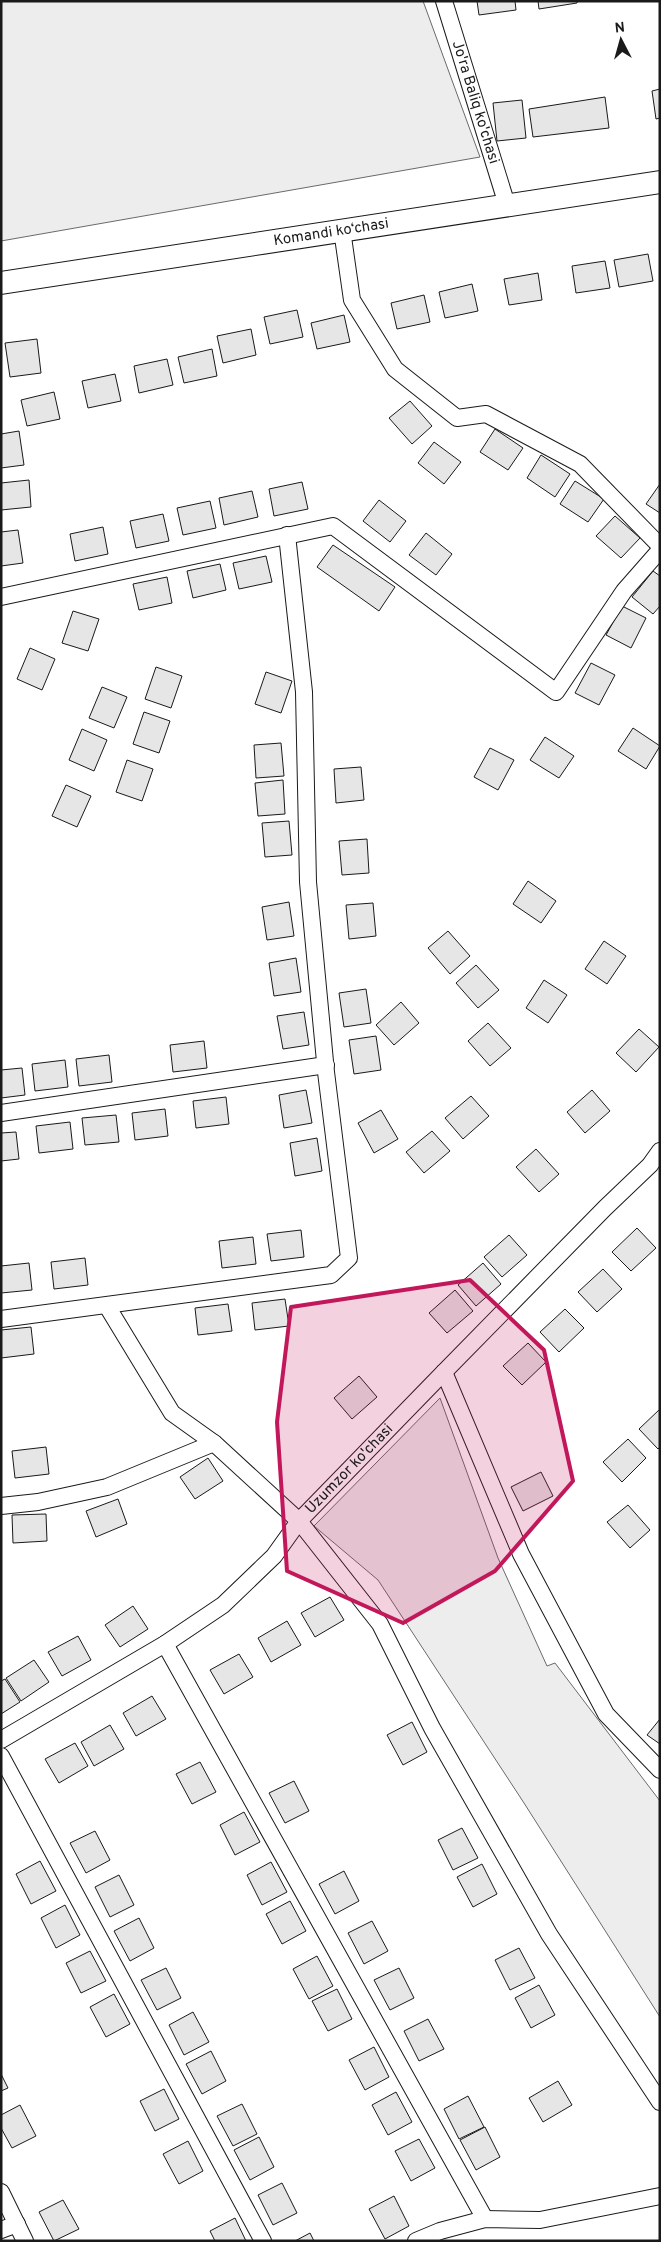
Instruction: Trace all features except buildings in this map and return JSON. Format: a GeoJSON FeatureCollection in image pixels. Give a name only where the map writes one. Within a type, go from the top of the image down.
{"type":"FeatureCollection","features":[{"type":"Feature","properties":{"kind":"main road","name":"Komandi ko‘chasi"},"geometry":{"type":"LineString","coordinates":[[1,283],[660,182]]}},
{"type":"Feature","properties":{"kind":"street","name":"Jo'ra Baliq ko'chasi"},"geometry":{"type":"LineString","coordinates":[[444,1],[507,205]]}},
{"type":"Feature","properties":{"kind":"street"},"geometry":{"type":"LineString","coordinates":[[342,230],[352,300],[395,369],[457,418],[486,414],[580,464],[660,546]]}},
{"type":"Feature","properties":{"kind":"street"},"geometry":{"type":"LineString","coordinates":[[1,597],[333,526],[556,692],[624,591],[660,550]]}},
{"type":"Feature","properties":{"kind":"street"},"geometry":{"type":"LineString","coordinates":[[1,1318],[107,1306],[331,1275],[349,1258],[326,1065],[308,882],[304,692],[287,535]]}},
{"type":"Feature","properties":{"kind":"street"},"geometry":{"type":"LineString","coordinates":[[1,1113],[326,1065]]}},
{"type":"Feature","properties":{"kind":"street","name":"Uzumzor ko'chasi"},"geometry":{"type":"LineString","coordinates":[[1,1740],[164,1644],[223,1605],[274,1556],[299,1521],[605,1208],[650,1165],[660,1151]]}},
{"type":"Feature","properties":{"kind":"street"},"geometry":{"type":"LineString","coordinates":[[107,1306],[172,1413],[214,1442],[299,1521],[380,1624],[432,1728],[549,1934],[660,2102]]}},
{"type":"Feature","properties":{"kind":"street"},"geometry":{"type":"LineString","coordinates":[[444,1372],[521,1554],[606,1714],[660,1770]]}},
{"type":"Feature","properties":{"kind":"street"},"geometry":{"type":"LineString","coordinates":[[1,1506],[38,1502],[107,1487],[214,1442]]}},
{"type":"Feature","properties":{"kind":"street"},"geometry":{"type":"LineString","coordinates":[[164,1644],[485,2219]]}},
{"type":"Feature","properties":{"kind":"street"},"geometry":{"type":"LineString","coordinates":[[1,1756],[263,2241]]}},
{"type":"Feature","properties":{"kind":"street"},"geometry":{"type":"LineString","coordinates":[[1,2192],[26,2241]]}},
{"type":"Feature","properties":{"kind":"street"},"geometry":{"type":"LineString","coordinates":[[416,2241],[440,2231],[485,2219],[540,2220],[660,2196]]}},
{"type":"Feature","properties":{"kind":"street"},"geometry":{"type":"LineString","coordinates":[[1,2230],[17,2224]]}},
{"type":"Feature","properties":{"kind":"highlighted area"},"geometry":{"type":"Polygon","coordinates":[[[470,1280],[544,1350],[573,1481],[495,1571],[403,1623],[287,1571],[277,1422],[291,1307],[470,1280]]]}},
{"type":"Feature","properties":{"kind":"shaded area"},"geometry":{"type":"Polygon","coordinates":[[[1,1],[423,1],[480,157],[1,241],[1,1]]]}},
{"type":"Feature","properties":{"kind":"shaded area"},"geometry":{"type":"Polygon","coordinates":[[[440,1398],[498,1558],[547,1666],[555,1663],[660,1801],[660,2017],[524,1803],[378,1580],[314,1526],[440,1398]]]}}]}
